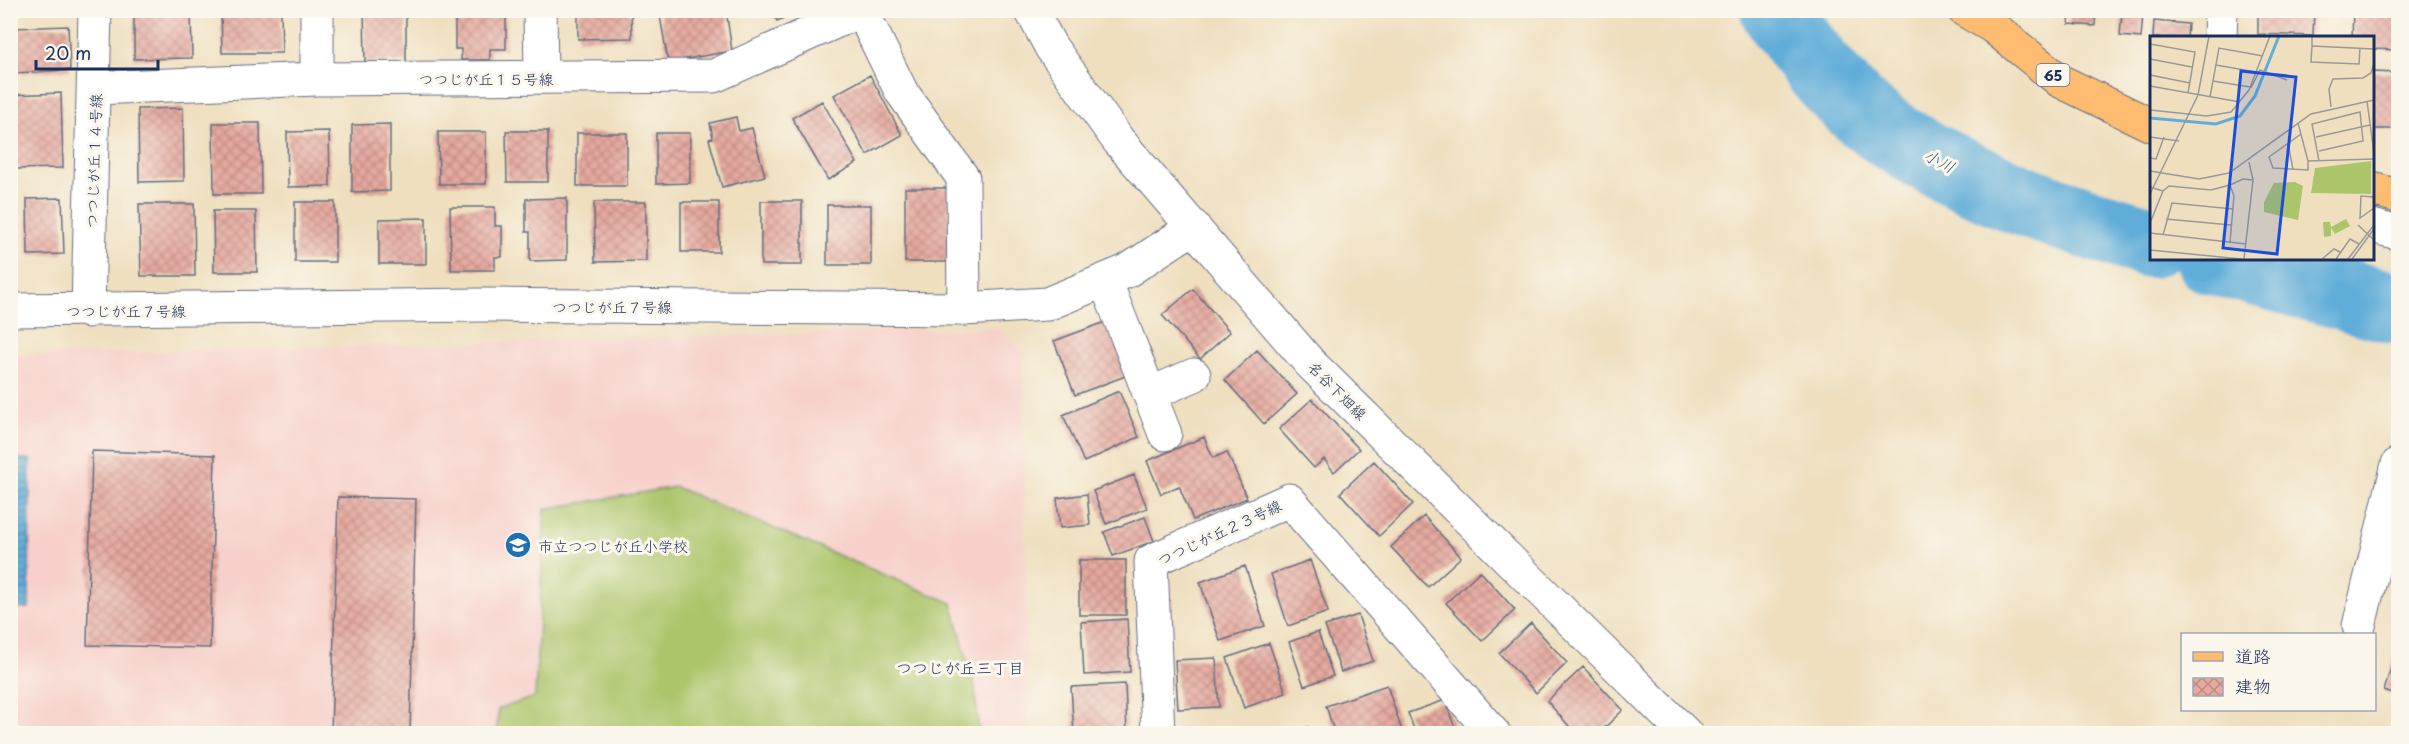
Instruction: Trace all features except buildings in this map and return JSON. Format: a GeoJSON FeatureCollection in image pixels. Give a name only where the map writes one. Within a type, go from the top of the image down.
{"type":"FeatureCollection","features":[{"type":"Feature","properties":{"kind":"main road","name":"65"},"geometry":{"type":"LineString","coordinates":[[1964,10],[1994,19],[2060,81],[2150,125]]}},
{"type":"Feature","properties":{"kind":"main road"},"geometry":{"type":"LineString","coordinates":[[2373,189],[2398,196]]}},
{"type":"Feature","properties":{"kind":"street","name":"つつじが丘１４号線"},"geometry":{"type":"LineString","coordinates":[[88,311],[95,88],[95,10]]}},
{"type":"Feature","properties":{"kind":"street"},"geometry":{"type":"LineString","coordinates":[[317,10],[317,79]]}},
{"type":"Feature","properties":{"kind":"street"},"geometry":{"type":"LineString","coordinates":[[540,10],[540,77]]}},
{"type":"Feature","properties":{"kind":"street","name":"名谷下畑線"},"geometry":{"type":"LineString","coordinates":[[1031,10],[1051,47],[1118,140],[1310,363],[1686,734]]}},
{"type":"Feature","properties":{"kind":"street"},"geometry":{"type":"LineString","coordinates":[[2220,36],[2221,10]]}},
{"type":"Feature","properties":{"kind":"street","name":"つつじが丘１５号線"},"geometry":{"type":"LineString","coordinates":[[95,88],[317,79],[714,76],[862,11]]}},
{"type":"Feature","properties":{"kind":"street"},"geometry":{"type":"LineString","coordinates":[[862,11],[901,91],[963,178],[964,309]]}},
{"type":"Feature","properties":{"kind":"street"},"geometry":{"type":"LineString","coordinates":[[2373,225],[2398,233]]}},
{"type":"Feature","properties":{"kind":"street","name":"つつじが丘７号線"},"geometry":{"type":"LineString","coordinates":[[10,310],[88,311],[483,305],[964,309],[1047,304],[1127,271],[1194,226]]}},
{"type":"Feature","properties":{"kind":"street"},"geometry":{"type":"LineString","coordinates":[[1105,280],[1166,434]]}},
{"type":"Feature","properties":{"kind":"street"},"geometry":{"type":"LineString","coordinates":[[1150,394],[1194,375]]}},
{"type":"Feature","properties":{"kind":"street"},"geometry":{"type":"LineString","coordinates":[[2359,626],[2398,464]]}},
{"type":"Feature","properties":{"kind":"street","name":"つつじが丘２３号線"},"geometry":{"type":"LineString","coordinates":[[1158,734],[1151,561],[1289,500],[1494,734]]}},
{"type":"Feature","properties":{"kind":"shaded area","name":"市立つつじが丘小学校"},"geometry":{"type":"Polygon","coordinates":[[[1000,328],[1023,351],[1028,733],[11,733],[10,356],[1000,328]]]}},
{"type":"Feature","properties":{"kind":"green space"},"geometry":{"type":"Polygon","coordinates":[[[675,487],[952,603],[975,688],[979,733],[497,733],[498,709],[535,697],[545,509],[675,487]]]}},
{"type":"Feature","properties":{"kind":"water"},"geometry":{"type":"Polygon","coordinates":[[[11,459],[30,459],[29,608],[11,608],[11,459]]]}},
{"type":"Feature","properties":{"kind":"waterway","name":"小川"},"geometry":{"type":"LineString","coordinates":[[1776,10],[1813,62],[1841,94],[1890,134],[1951,169],[2016,198],[2083,222],[2150,242]]}},
{"type":"Feature","properties":{"kind":"waterway","name":"小川"},"geometry":{"type":"LineString","coordinates":[[2218,260],[2398,309]]}},
{"type":"Feature","properties":{"kind":"place","name":"市立つつじが丘小学校"},"geometry":{"type":"Point","coordinates":[518,545]}},
{"type":"Feature","properties":{"kind":"district","name":"つつじが丘三丁目"},"geometry":{"type":"Point","coordinates":[960,667]}}]}
